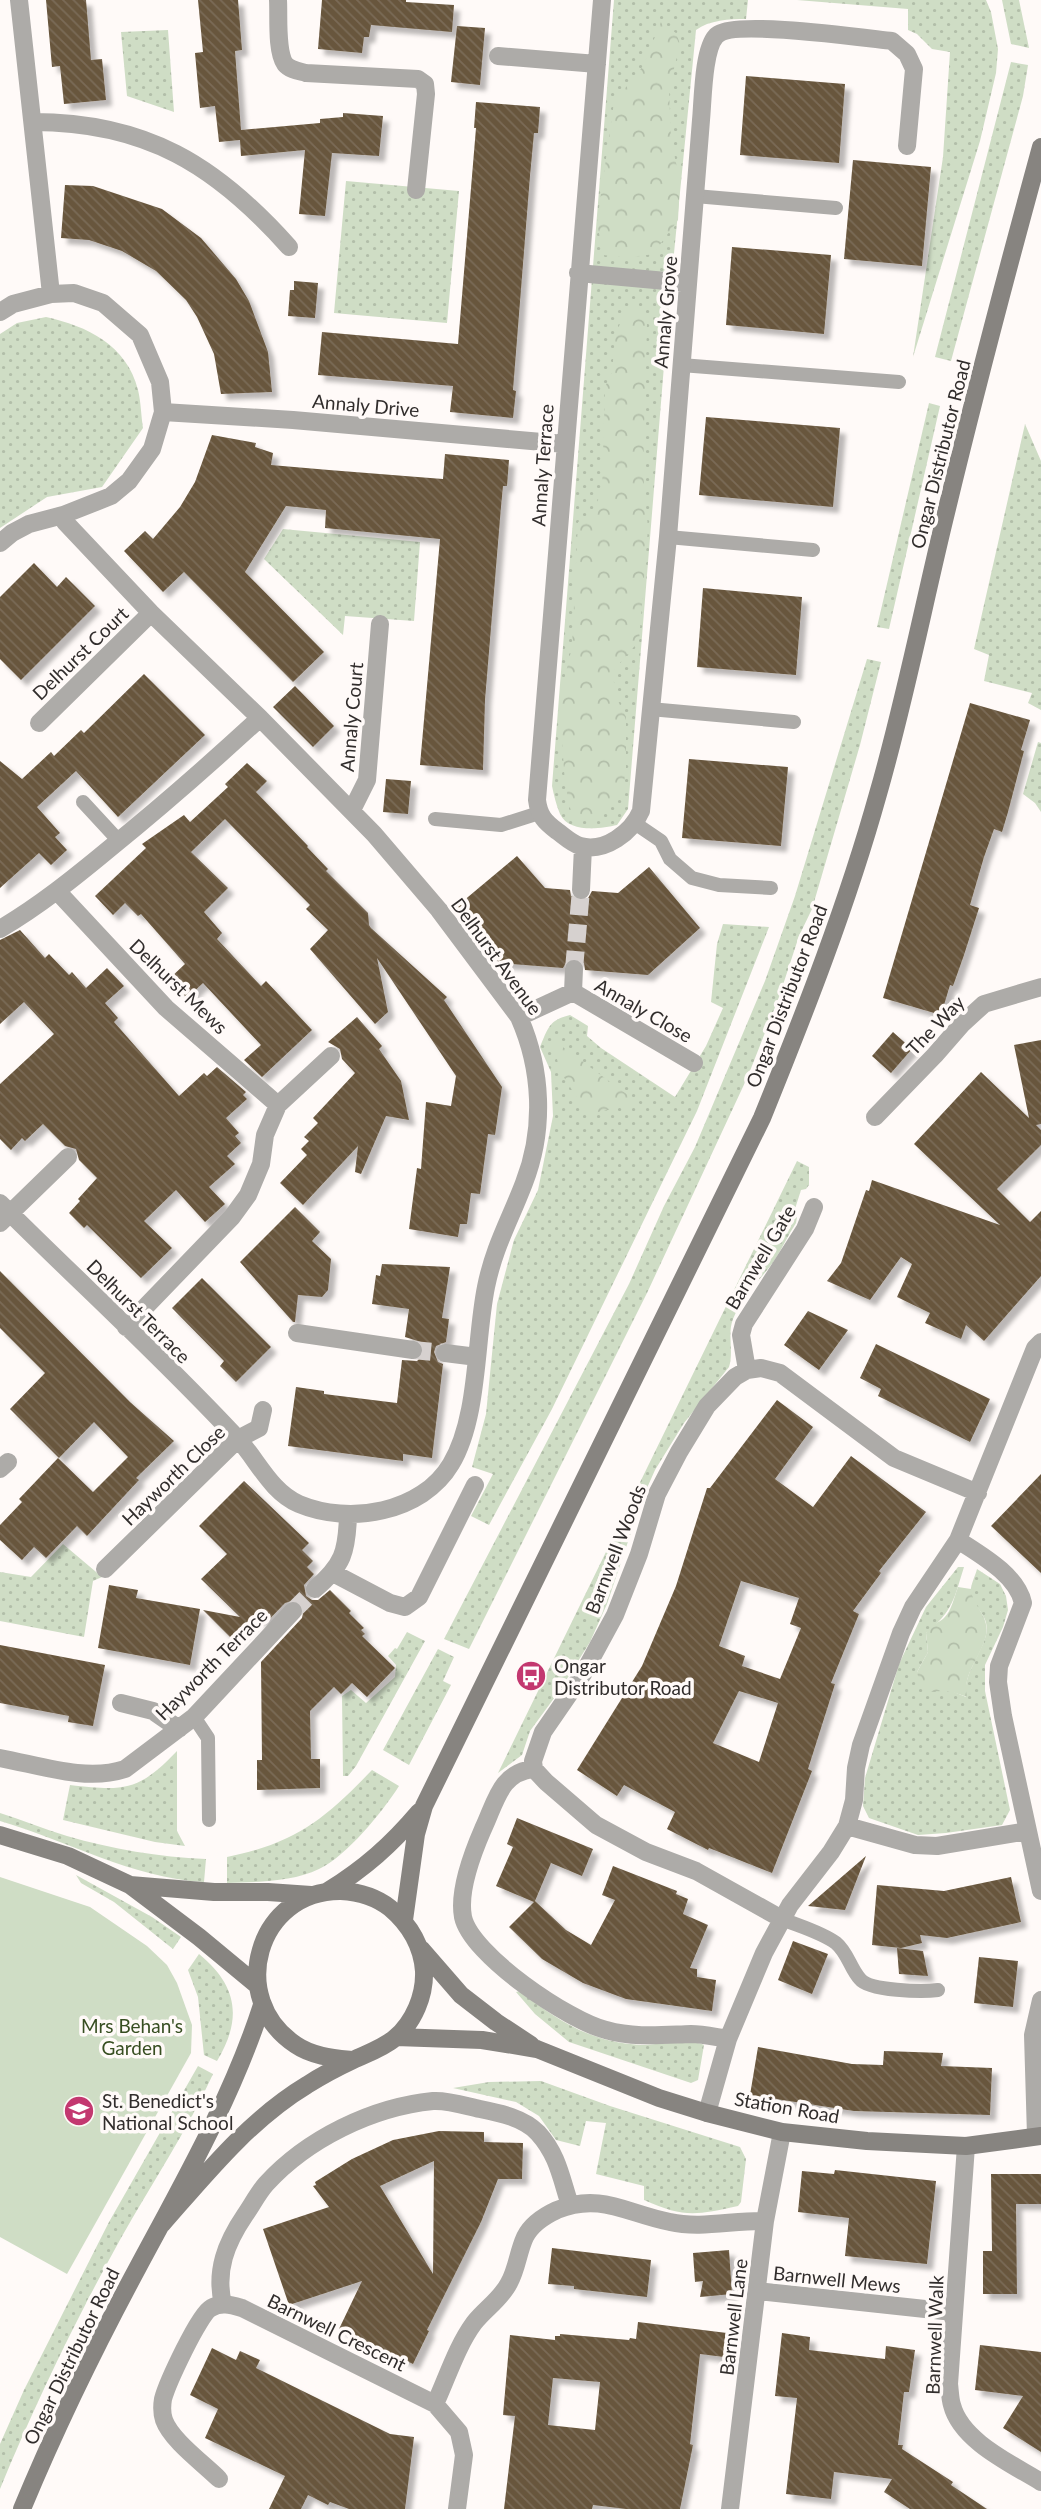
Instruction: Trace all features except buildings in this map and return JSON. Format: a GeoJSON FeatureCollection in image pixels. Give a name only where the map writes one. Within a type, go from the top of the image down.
{"type":"FeatureCollection","features":[{"type":"Feature","properties":{"kind":"street"},"geometry":{"type":"LineString","coordinates":[[19,0],[51,293]]}},
{"type":"Feature","properties":{"kind":"street"},"geometry":{"type":"LineString","coordinates":[[278,0],[280,50],[285,64],[292,69],[306,73],[418,79],[425,84],[416,190]]}},
{"type":"Feature","properties":{"kind":"street","name":"Annaly Terrace"},"geometry":{"type":"LineString","coordinates":[[538,813],[578,273],[602,0]]}},
{"type":"Feature","properties":{"kind":"street","name":"Annaly Grove"},"geometry":{"type":"LineString","coordinates":[[636,824],[641,811],[668,537],[708,61],[714,39],[729,29],[753,28],[892,41],[907,54],[914,69],[907,146]]}},
{"type":"Feature","properties":{"kind":"street"},"geometry":{"type":"LineString","coordinates":[[498,56],[597,64]]}},
{"type":"Feature","properties":{"kind":"street"},"geometry":{"type":"LineString","coordinates":[[33,122],[58,122],[113,130],[136,135],[168,149],[207,171],[234,191],[289,247]]}},
{"type":"Feature","properties":{"kind":"street","name":"Ongar Distributor Road"},"geometry":{"type":"LineString","coordinates":[[404,1920],[416,1834],[424,1807],[727,1191],[762,1118],[804,1015],[847,895],[878,796],[904,699],[978,385],[1041,147]]}},
{"type":"Feature","properties":{"kind":"street"},"geometry":{"type":"LineString","coordinates":[[578,273],[688,283]]}},
{"type":"Feature","properties":{"kind":"street"},"geometry":{"type":"LineString","coordinates":[[0,312],[13,304],[51,293],[74,293],[103,303],[140,335],[160,382],[163,412],[152,449],[129,481],[111,496],[62,515],[29,524],[0,543]]}},
{"type":"Feature","properties":{"kind":"street","name":"Annaly Drive"},"geometry":{"type":"LineString","coordinates":[[163,412],[293,420],[565,444]]}},
{"type":"Feature","properties":{"kind":"street","name":"Delhurst Avenue"},"geometry":{"type":"LineString","coordinates":[[62,515],[65,522],[152,613],[352,810],[439,910],[519,1017],[534,1057],[537,1133],[533,1157],[491,1260],[461,1445],[450,1466],[437,1482],[413,1500],[381,1510],[348,1515],[299,1503],[277,1490],[238,1439]]}},
{"type":"Feature","properties":{"kind":"street","name":"Delhurst Court"},"geometry":{"type":"LineString","coordinates":[[39,723],[152,613]]}},
{"type":"Feature","properties":{"kind":"street","name":"Annaly Court"},"geometry":{"type":"LineString","coordinates":[[352,810],[367,780],[380,624]]}},
{"type":"Feature","properties":{"kind":"street"},"geometry":{"type":"LineString","coordinates":[[0,929],[28,913],[57,891],[174,797],[260,718]]}},
{"type":"Feature","properties":{"kind":"street"},"geometry":{"type":"LineString","coordinates":[[538,813],[567,839],[583,847],[620,838],[636,824]]}},
{"type":"Feature","properties":{"kind":"street"},"geometry":{"type":"LineString","coordinates":[[581,891],[583,847]]}},
{"type":"Feature","properties":{"kind":"street","name":"Delhurst Mews"},"geometry":{"type":"LineString","coordinates":[[57,891],[166,1008],[278,1105]]}},
{"type":"Feature","properties":{"kind":"street","name":"Annaly Close"},"geometry":{"type":"LineString","coordinates":[[573,992],[574,969]]}},
{"type":"Feature","properties":{"kind":"street","name":"The Way"},"geometry":{"type":"LineString","coordinates":[[874,1117],[984,1004],[1041,986]]}},
{"type":"Feature","properties":{"kind":"street","name":"Annaly Close"},"geometry":{"type":"LineString","coordinates":[[519,1017],[573,992]]}},
{"type":"Feature","properties":{"kind":"street","name":"Annaly Close"},"geometry":{"type":"LineString","coordinates":[[573,992],[694,1063]]}},
{"type":"Feature","properties":{"kind":"street"},"geometry":{"type":"LineString","coordinates":[[126,1326],[232,1217],[247,1195],[261,1164],[265,1135],[278,1105],[331,1056]]}},
{"type":"Feature","properties":{"kind":"street","name":"Delhurst Terrace"},"geometry":{"type":"LineString","coordinates":[[68,1157],[3,1213],[126,1326],[238,1439]]}},
{"type":"Feature","properties":{"kind":"street","name":"Barnwell Gate"},"geometry":{"type":"LineString","coordinates":[[747,1370],[741,1335],[744,1324],[806,1229],[814,1206]]}},
{"type":"Feature","properties":{"kind":"street"},"geometry":{"type":"LineString","coordinates":[[297,1333],[413,1350]]}},
{"type":"Feature","properties":{"kind":"street"},"geometry":{"type":"LineString","coordinates":[[707,2113],[728,2039],[764,1953],[782,1919],[847,1826],[854,1800],[861,1745],[901,1633],[913,1607],[958,1540],[1035,1348],[1041,1342]]}},
{"type":"Feature","properties":{"kind":"street"},"geometry":{"type":"LineString","coordinates":[[445,1353],[477,1357]]}},
{"type":"Feature","properties":{"kind":"street"},"geometry":{"type":"LineString","coordinates":[[747,1370],[761,1368],[780,1373],[894,1458],[978,1493]]}},
{"type":"Feature","properties":{"kind":"street","name":"Barnwell Woods"},"geometry":{"type":"LineString","coordinates":[[534,1769],[533,1761],[543,1732],[583,1674],[615,1615],[639,1554],[657,1494],[679,1452],[707,1406],[735,1377],[747,1370]]}},
{"type":"Feature","properties":{"kind":"street","name":"Hayworth Close"},"geometry":{"type":"LineString","coordinates":[[105,1569],[238,1439],[259,1428],[263,1410]]}},
{"type":"Feature","properties":{"kind":"street"},"geometry":{"type":"LineString","coordinates":[[333,1573],[390,1604],[405,1607],[419,1597],[475,1485]]}},
{"type":"Feature","properties":{"kind":"street"},"geometry":{"type":"LineString","coordinates":[[315,1589],[333,1573],[346,1543],[348,1515]]}},
{"type":"Feature","properties":{"kind":"street"},"geometry":{"type":"LineString","coordinates":[[958,1540],[996,1567],[1019,1588],[1032,1605],[999,1666],[998,1682],[1041,1891]]}},
{"type":"Feature","properties":{"kind":"street","name":"Hayworth Terrace"},"geometry":{"type":"LineString","coordinates":[[0,1758],[77,1773],[113,1773],[125,1769],[194,1717],[293,1611]]}},
{"type":"Feature","properties":{"kind":"street"},"geometry":{"type":"LineString","coordinates":[[121,1703],[153,1711],[179,1729]]}},
{"type":"Feature","properties":{"kind":"street"},"geometry":{"type":"LineString","coordinates":[[728,2039],[694,2034],[639,2036],[606,2031],[561,2011],[513,1976],[484,1950],[470,1932],[463,1916],[464,1884],[478,1841],[505,1782],[515,1773],[534,1769],[596,1825],[646,1852],[696,1871],[768,1914],[782,1919]]}},
{"type":"Feature","properties":{"kind":"street","name":"Ongar Distributor Road"},"geometry":{"type":"LineString","coordinates":[[319,1893],[357,1873],[390,1845],[424,1807]]}},
{"type":"Feature","properties":{"kind":"street"},"geometry":{"type":"LineString","coordinates":[[847,1826],[915,1845],[937,1846],[1028,1831]]}},
{"type":"Feature","properties":{"kind":"street"},"geometry":{"type":"LineString","coordinates":[[0,1835],[68,1857],[130,1885],[257,1985]]}},
{"type":"Feature","properties":{"kind":"street"},"geometry":{"type":"LineString","coordinates":[[130,1885],[214,1892],[356,1892],[382,1902],[404,1920],[421,1949],[424,1973],[421,1997],[412,2019],[396,2037],[375,2051],[352,2060],[323,2057],[297,2047],[276,2029],[262,2005],[257,1985],[258,1957],[268,1931],[286,1910],[319,1893]]}},
{"type":"Feature","properties":{"kind":"street","name":"Station Road"},"geometry":{"type":"LineString","coordinates":[[421,1949],[461,1995],[537,2049],[659,2098],[707,2113],[782,2132],[867,2141],[967,2146],[1039,2136]]}},
{"type":"Feature","properties":{"kind":"street"},"geometry":{"type":"LineString","coordinates":[[1039,2136],[1033,2035],[1041,2000]]}},
{"type":"Feature","properties":{"kind":"street","name":"Ongar Distributor Road"},"geometry":{"type":"LineString","coordinates":[[22,2509],[93,2353],[234,2081],[262,2005]]}},
{"type":"Feature","properties":{"kind":"street","name":"Station Road"},"geometry":{"type":"LineString","coordinates":[[396,2037],[482,2040],[537,2049]]}},
{"type":"Feature","properties":{"kind":"street","name":"Ongar Distributor Road"},"geometry":{"type":"LineString","coordinates":[[162,2224],[220,2157],[272,2110],[306,2085],[352,2060]]}},
{"type":"Feature","properties":{"kind":"street"},"geometry":{"type":"LineString","coordinates":[[219,2479],[171,2432],[163,2419],[163,2401],[171,2376],[201,2320],[208,2309],[223,2304],[219,2269],[232,2233],[265,2185],[304,2151],[334,2132],[387,2109],[436,2100],[512,2117],[536,2131],[553,2152],[562,2172],[570,2205]]}},
{"type":"Feature","properties":{"kind":"street","name":"Barnwell Lane"},"geometry":{"type":"LineString","coordinates":[[730,2509],[765,2221],[782,2132]]}},
{"type":"Feature","properties":{"kind":"street","name":"Barnwell Walk"},"geometry":{"type":"LineString","coordinates":[[967,2146],[953,2312],[949,2384],[952,2407],[964,2429],[989,2450],[1041,2482]]}},
{"type":"Feature","properties":{"kind":"street"},"geometry":{"type":"LineString","coordinates":[[435,2404],[465,2337],[509,2283],[526,2236],[548,2214],[570,2205],[589,2202],[622,2206],[655,2218],[683,2224],[765,2221]]}},
{"type":"Feature","properties":{"kind":"street","name":"Barnwell Mews"},"geometry":{"type":"LineString","coordinates":[[758,2291],[953,2312]]}},
{"type":"Feature","properties":{"kind":"street","name":"Barnwell Crescent"},"geometry":{"type":"LineString","coordinates":[[223,2304],[242,2308],[435,2404],[459,2432],[464,2455],[457,2509]]}},
{"type":"Feature","properties":{"kind":"lane"},"geometry":{"type":"LineString","coordinates":[[695,196],[835,208]]}},
{"type":"Feature","properties":{"kind":"lane"},"geometry":{"type":"LineString","coordinates":[[681,365],[899,382]]}},
{"type":"Feature","properties":{"kind":"lane"},"geometry":{"type":"LineString","coordinates":[[668,537],[813,550]]}},
{"type":"Feature","properties":{"kind":"lane"},"geometry":{"type":"LineString","coordinates":[[650,709],[794,722]]}},
{"type":"Feature","properties":{"kind":"lane"},"geometry":{"type":"LineString","coordinates":[[83,802],[119,841]]}},
{"type":"Feature","properties":{"kind":"lane"},"geometry":{"type":"LineString","coordinates":[[435,820],[501,825],[538,813]]}},
{"type":"Feature","properties":{"kind":"lane"},"geometry":{"type":"LineString","coordinates":[[636,824],[661,841],[670,859],[692,878],[719,885],[771,888]]}},
{"type":"Feature","properties":{"kind":"lane"},"geometry":{"type":"LineString","coordinates":[[194,1717],[208,1738],[209,1820]]}},
{"type":"Feature","properties":{"kind":"lane"},"geometry":{"type":"LineString","coordinates":[[782,1919],[835,1942],[845,1953],[860,1981],[869,1985],[912,1991],[938,1990]]}},
{"type":"Feature","properties":{"kind":"green space"},"geometry":{"type":"Polygon","coordinates":[[[614,0],[748,0],[746,19],[713,22],[696,30],[669,304],[628,809],[617,825],[586,828],[564,820],[552,786],[614,0]]]}},
{"type":"Feature","properties":{"kind":"green space"},"geometry":{"type":"Polygon","coordinates":[[[797,0],[986,0],[991,12],[998,49],[996,73],[980,141],[913,357],[943,157],[950,52],[932,49],[917,34],[908,30],[908,9],[797,0]]]}},
{"type":"Feature","properties":{"kind":"green space"},"geometry":{"type":"Polygon","coordinates":[[[1002,0],[1019,0],[1029,48],[1011,44],[1002,0]]]}},
{"type":"Feature","properties":{"kind":"green space"},"geometry":{"type":"Polygon","coordinates":[[[661,22],[676,33],[680,44],[669,89],[671,140],[680,181],[678,220],[653,254],[629,258],[603,255],[597,222],[614,102],[643,66],[661,22]]]}},
{"type":"Feature","properties":{"kind":"green space"},"geometry":{"type":"Polygon","coordinates":[[[168,30],[174,112],[127,96],[121,32],[168,30]]]}},
{"type":"Feature","properties":{"kind":"green space"},"geometry":{"type":"Polygon","coordinates":[[[1011,62],[1028,65],[1023,96],[951,361],[935,357],[1011,62]]]}},
{"type":"Feature","properties":{"kind":"green space"},"geometry":{"type":"Polygon","coordinates":[[[346,181],[459,191],[447,323],[334,313],[346,181]]]}},
{"type":"Feature","properties":{"kind":"green space"},"geometry":{"type":"Polygon","coordinates":[[[634,308],[645,308],[647,323],[643,473],[648,528],[639,641],[613,671],[615,695],[626,717],[626,770],[622,794],[594,821],[572,817],[565,783],[559,701],[572,647],[578,522],[591,515],[602,491],[605,387],[612,372],[615,339],[622,317],[634,308]]]}},
{"type":"Feature","properties":{"kind":"green space"},"geometry":{"type":"Polygon","coordinates":[[[46,317],[90,332],[115,349],[133,374],[143,428],[102,487],[47,497],[0,528],[0,334],[17,323],[46,317]]]}},
{"type":"Feature","properties":{"kind":"green space"},"geometry":{"type":"Polygon","coordinates":[[[929,403],[940,406],[889,629],[877,627],[929,403]]]}},
{"type":"Feature","properties":{"kind":"green space"},"geometry":{"type":"Polygon","coordinates":[[[1025,424],[1041,461],[1041,710],[1028,703],[1032,693],[984,681],[989,655],[974,649],[1025,424]]]}},
{"type":"Feature","properties":{"kind":"green space"},"geometry":{"type":"Polygon","coordinates":[[[283,529],[420,542],[414,621],[345,616],[343,635],[264,559],[283,529]]]}},
{"type":"Feature","properties":{"kind":"green space"},"geometry":{"type":"Polygon","coordinates":[[[867,659],[881,662],[860,745],[812,909],[799,936],[748,1076],[647,1293],[469,1649],[444,1639],[629,1284],[664,1206],[695,1147],[765,981],[795,896],[867,659]]]}},
{"type":"Feature","properties":{"kind":"green space"},"geometry":{"type":"Polygon","coordinates":[[[1038,742],[1041,743],[1041,812],[1035,803],[1023,794],[1038,742]]]}},
{"type":"Feature","properties":{"kind":"green space"},"geometry":{"type":"Polygon","coordinates":[[[723,924],[769,927],[697,1111],[552,1409],[489,1525],[471,1516],[493,1474],[472,1467],[486,1414],[497,1304],[514,1240],[538,1190],[553,1116],[551,1072],[540,1047],[550,1026],[558,1019],[570,1015],[588,1026],[587,1036],[601,1048],[675,1097],[706,1046],[723,1008],[711,1002],[717,944],[723,924]]]}},
{"type":"Feature","properties":{"kind":"green space"},"geometry":{"type":"Polygon","coordinates":[[[552,1039],[640,1104],[587,1114],[560,1071],[552,1039]]]}},
{"type":"Feature","properties":{"kind":"green space"},"geometry":{"type":"Polygon","coordinates":[[[797,1161],[809,1167],[809,1185],[801,1190],[794,1212],[796,1223],[774,1261],[746,1296],[733,1319],[729,1367],[684,1423],[655,1470],[643,1497],[607,1604],[590,1642],[530,1731],[522,1755],[498,1773],[797,1161]]]}},
{"type":"Feature","properties":{"kind":"green space"},"geometry":{"type":"Polygon","coordinates":[[[63,1544],[102,1577],[93,1581],[84,1637],[0,1621],[0,1572],[31,1577],[63,1544]]]}},
{"type":"Feature","properties":{"kind":"green space"},"geometry":{"type":"Polygon","coordinates":[[[958,1567],[964,1567],[955,1596],[942,1618],[926,1633],[928,1652],[917,1672],[941,1690],[966,1697],[967,1681],[987,1628],[971,1596],[971,1586],[977,1569],[1000,1584],[1006,1596],[1008,1610],[985,1665],[985,1691],[1010,1810],[1002,1825],[918,1835],[869,1818],[863,1806],[865,1778],[899,1664],[926,1607],[958,1567]]]}},
{"type":"Feature","properties":{"kind":"green space"},"geometry":{"type":"Polygon","coordinates":[[[958,1587],[971,1589],[987,1628],[984,1643],[969,1673],[967,1697],[947,1691],[926,1693],[917,1672],[928,1652],[926,1633],[947,1615],[958,1587]]]}},
{"type":"Feature","properties":{"kind":"green space"},"geometry":{"type":"Polygon","coordinates":[[[407,1632],[425,1641],[356,1766],[348,1776],[343,1776],[342,1696],[351,1690],[366,1703],[395,1677],[396,1665],[388,1656],[397,1649],[407,1632]]]}},
{"type":"Feature","properties":{"kind":"green space"},"geometry":{"type":"Polygon","coordinates":[[[438,1649],[454,1657],[443,1681],[451,1685],[409,1765],[383,1750],[438,1649]]]}},
{"type":"Feature","properties":{"kind":"green space"},"geometry":{"type":"Polygon","coordinates":[[[177,1751],[177,1831],[185,1846],[155,1842],[63,1820],[70,1785],[104,1788],[129,1786],[151,1774],[177,1751]]]}},
{"type":"Feature","properties":{"kind":"green space"},"geometry":{"type":"Polygon","coordinates":[[[372,1770],[399,1786],[374,1820],[330,1863],[297,1877],[227,1883],[227,1857],[272,1844],[308,1827],[372,1770]]]}},
{"type":"Feature","properties":{"kind":"green space"},"geometry":{"type":"Polygon","coordinates":[[[0,1813],[101,1845],[206,1859],[204,1882],[151,1874],[100,1858],[0,1821],[0,1813]]]}},
{"type":"Feature","properties":{"kind":"green space"},"geometry":{"type":"Polygon","coordinates":[[[76,1875],[152,1917],[181,1937],[173,1949],[114,1902],[81,1883],[76,1875]]]}},
{"type":"Feature","properties":{"kind":"green space","name":"Mrs Behan's Garden"},"geometry":{"type":"Polygon","coordinates":[[[0,1877],[90,1907],[147,1946],[167,1965],[177,1983],[192,2025],[191,2053],[67,2274],[0,2237],[0,1877]]]}},
{"type":"Feature","properties":{"kind":"green space"},"geometry":{"type":"Polygon","coordinates":[[[199,1954],[222,1978],[232,2003],[230,2030],[217,2061],[204,2055],[198,1997],[188,1970],[199,1954]]]}},
{"type":"Feature","properties":{"kind":"green space"},"geometry":{"type":"Polygon","coordinates":[[[520,1991],[576,2028],[606,2040],[641,2045],[683,2042],[704,2045],[698,2080],[691,2083],[569,2042],[535,2014],[516,1992],[520,1991]]]}},
{"type":"Feature","properties":{"kind":"green space"},"geometry":{"type":"Polygon","coordinates":[[[198,2066],[213,2074],[88,2299],[0,2489],[0,2444],[24,2390],[109,2222],[198,2066]]]}},
{"type":"Feature","properties":{"kind":"green space"},"geometry":{"type":"Polygon","coordinates":[[[541,2081],[740,2147],[746,2159],[741,2202],[738,2206],[700,2213],[680,2212],[658,2206],[644,2200],[644,2186],[596,2174],[606,2123],[586,2121],[580,2146],[556,2140],[539,2116],[516,2102],[453,2088],[489,2082],[541,2081]]]}},
{"type":"Feature","properties":{"kind":"tunnel"},"geometry":{"type":"LineString","coordinates":[[574,969],[581,890]]}},
{"type":"Feature","properties":{"kind":"tunnel"},"geometry":{"type":"LineString","coordinates":[[413,1350],[445,1353]]}},
{"type":"Feature","properties":{"kind":"tunnel"},"geometry":{"type":"LineString","coordinates":[[293,1611],[315,1589]]}},
{"type":"Feature","properties":{"kind":"place","name":"Ongar Distributor Road"},"geometry":{"type":"Point","coordinates":[531,1676]}},
{"type":"Feature","properties":{"kind":"place","name":"St. Benedict's National School"},"geometry":{"type":"Point","coordinates":[79,2111]}}]}
